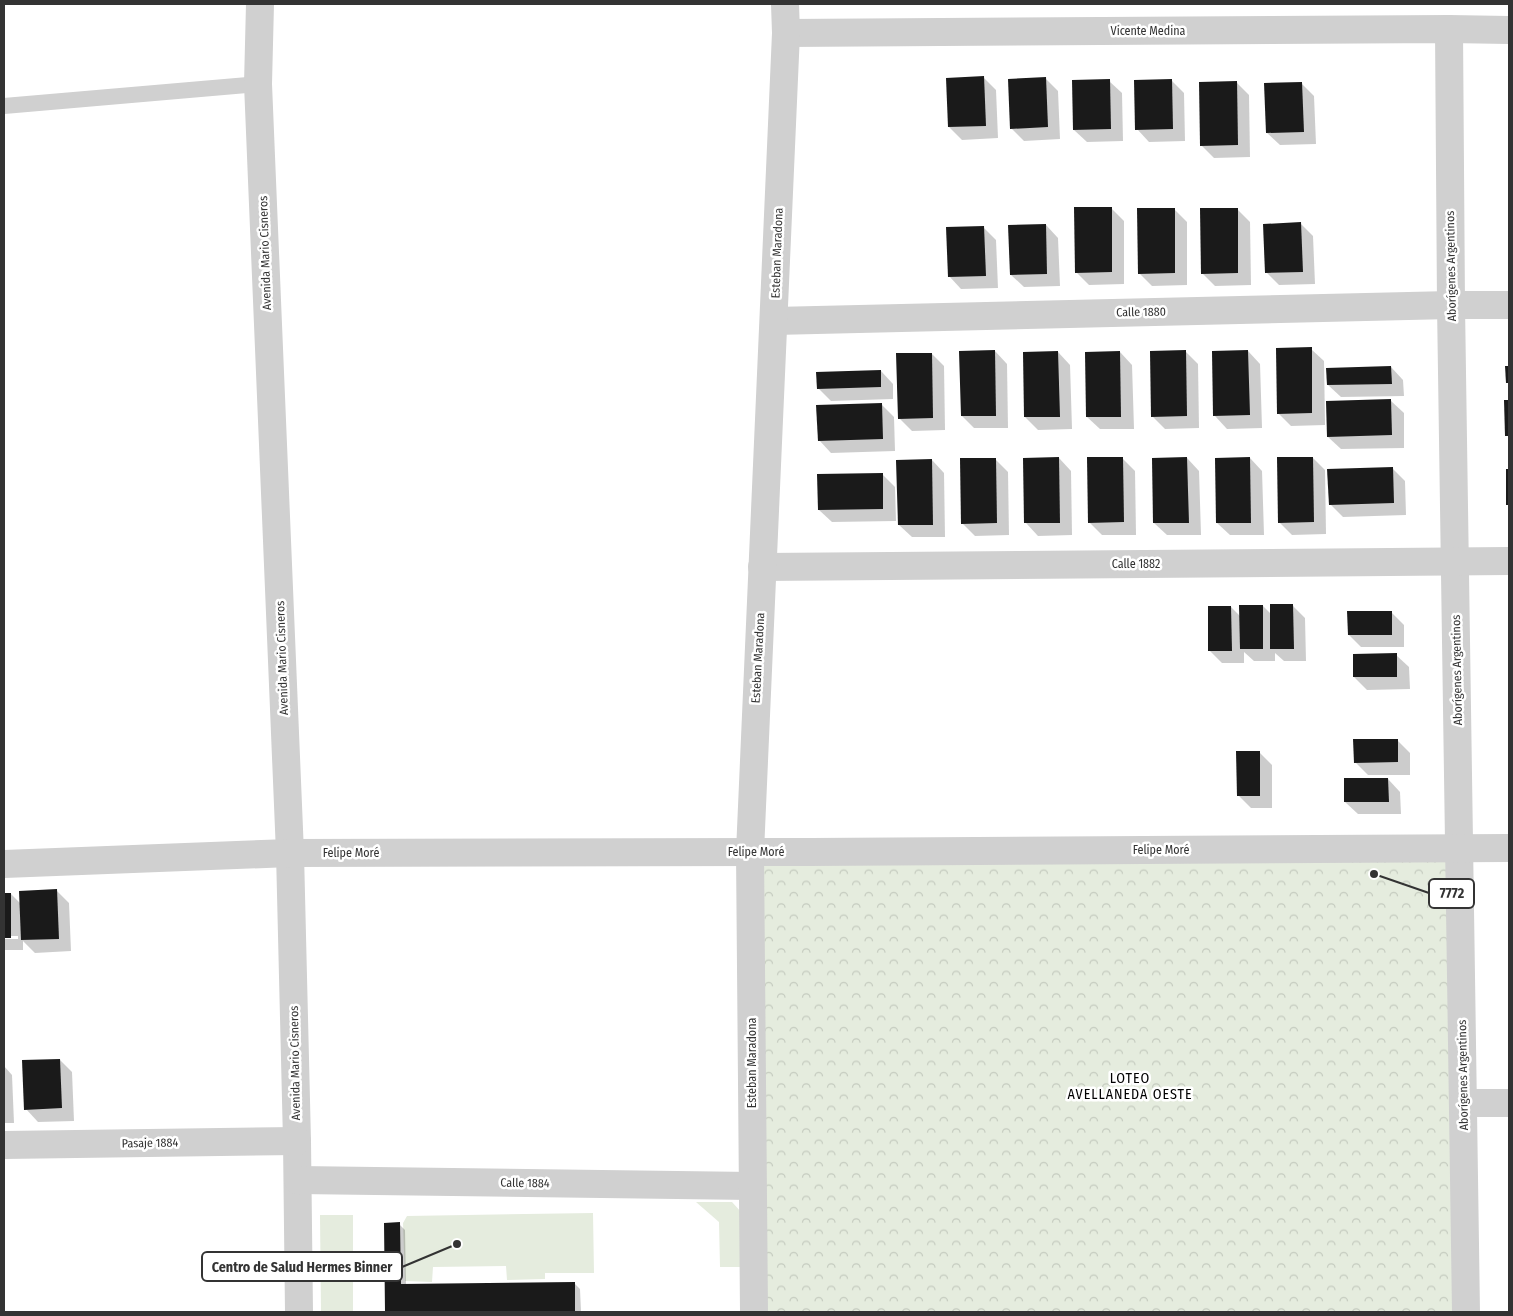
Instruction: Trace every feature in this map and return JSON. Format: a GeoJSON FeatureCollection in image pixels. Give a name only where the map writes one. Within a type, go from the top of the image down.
{"type":"FeatureCollection","features":[{"type":"Feature","properties":{"kind":"street","name":"Avenida Mario Cisneros"},"geometry":{"type":"LineString","coordinates":[[260,4],[258,84],[290,853],[298,1180],[299,1312]]}},
{"type":"Feature","properties":{"kind":"street","name":"Esteban Maradona"},"geometry":{"type":"LineString","coordinates":[[754,1312],[750,852],[786,33],[785,4]]}},
{"type":"Feature","properties":{"kind":"street","name":"Aborígenes Argentinos"},"geometry":{"type":"LineString","coordinates":[[1449,29],[1451,305],[1466,1312]]}},
{"type":"Feature","properties":{"kind":"street","name":"Vicente Medina"},"geometry":{"type":"LineString","coordinates":[[786,33],[1509,30]]}},
{"type":"Feature","properties":{"kind":"street","name":"Calle 1880"},"geometry":{"type":"LineString","coordinates":[[774,321],[1509,305]]}},
{"type":"Feature","properties":{"kind":"street","name":"Calle 1882"},"geometry":{"type":"LineString","coordinates":[[762,568],[1509,561]]}},
{"type":"Feature","properties":{"kind":"street","name":"Felipe Moré"},"geometry":{"type":"LineString","coordinates":[[4,864],[290,853],[1509,848]]}},
{"type":"Feature","properties":{"kind":"street"},"geometry":{"type":"LineString","coordinates":[[1463,1103],[1509,1103]]}},
{"type":"Feature","properties":{"kind":"street","name":"Pasaje 1884"},"geometry":{"type":"LineString","coordinates":[[4,1145],[297,1141]]}},
{"type":"Feature","properties":{"kind":"street","name":"Calle 1884"},"geometry":{"type":"LineString","coordinates":[[298,1180],[752,1186]]}},
{"type":"Feature","properties":{"kind":"lane"},"geometry":{"type":"LineString","coordinates":[[4,106],[258,84]]}},
{"type":"Feature","properties":{"kind":"green space"},"geometry":{"type":"Polygon","coordinates":[[[1459,848],[1466,1312],[754,1312],[750,852],[1459,848]]]}},
{"type":"Feature","properties":{"kind":"green space"},"geometry":{"type":"Polygon","coordinates":[[[696,1202],[732,1202],[741,1212],[741,1267],[720,1267],[719,1222],[696,1202]]]}},
{"type":"Feature","properties":{"kind":"green space"},"geometry":{"type":"Polygon","coordinates":[[[593,1213],[594,1273],[545,1273],[545,1279],[507,1280],[506,1266],[433,1267],[432,1282],[405,1281],[403,1223],[407,1216],[593,1213]]]}},
{"type":"Feature","properties":{"kind":"green space"},"geometry":{"type":"Polygon","coordinates":[[[320,1215],[353,1215],[353,1312],[321,1312],[320,1215]]]}},
{"type":"Feature","properties":{"kind":"building"},"geometry":{"type":"Polygon","coordinates":[[[984,76],[986,126],[948,127],[946,78],[984,76]]]}},
{"type":"Feature","properties":{"kind":"building"},"geometry":{"type":"Polygon","coordinates":[[[1046,77],[1048,127],[1010,129],[1008,79],[1046,77]]]}},
{"type":"Feature","properties":{"kind":"building"},"geometry":{"type":"Polygon","coordinates":[[[1110,79],[1111,129],[1073,130],[1072,80],[1110,79]]]}},
{"type":"Feature","properties":{"kind":"building"},"geometry":{"type":"Polygon","coordinates":[[[1172,79],[1173,129],[1135,130],[1134,80],[1172,79]]]}},
{"type":"Feature","properties":{"kind":"building"},"geometry":{"type":"Polygon","coordinates":[[[1237,81],[1238,145],[1200,146],[1199,82],[1237,81]]]}},
{"type":"Feature","properties":{"kind":"building"},"geometry":{"type":"Polygon","coordinates":[[[1302,82],[1304,132],[1266,133],[1264,83],[1302,82]]]}},
{"type":"Feature","properties":{"kind":"building"},"geometry":{"type":"Polygon","coordinates":[[[1074,207],[1112,207],[1112,272],[1075,273],[1074,207]]]}},
{"type":"Feature","properties":{"kind":"building"},"geometry":{"type":"Polygon","coordinates":[[[1137,208],[1175,208],[1175,273],[1138,274],[1137,208]]]}},
{"type":"Feature","properties":{"kind":"building"},"geometry":{"type":"Polygon","coordinates":[[[1200,208],[1238,208],[1238,273],[1201,274],[1200,208]]]}},
{"type":"Feature","properties":{"kind":"building"},"geometry":{"type":"Polygon","coordinates":[[[1301,222],[1303,272],[1265,273],[1263,224],[1301,222]]]}},
{"type":"Feature","properties":{"kind":"building"},"geometry":{"type":"Polygon","coordinates":[[[1046,224],[1047,274],[1010,275],[1008,225],[1046,224]]]}},
{"type":"Feature","properties":{"kind":"building"},"geometry":{"type":"Polygon","coordinates":[[[984,226],[986,276],[948,277],[946,227],[984,226]]]}},
{"type":"Feature","properties":{"kind":"building"},"geometry":{"type":"Polygon","coordinates":[[[1312,347],[1312,413],[1277,414],[1276,348],[1312,347]]]}},
{"type":"Feature","properties":{"kind":"building"},"geometry":{"type":"Polygon","coordinates":[[[995,350],[996,416],[961,416],[959,351],[995,350]]]}},
{"type":"Feature","properties":{"kind":"building"},"geometry":{"type":"Polygon","coordinates":[[[1186,350],[1187,416],[1151,417],[1150,351],[1186,350]]]}},
{"type":"Feature","properties":{"kind":"building"},"geometry":{"type":"Polygon","coordinates":[[[1248,350],[1250,415],[1213,416],[1212,351],[1248,350]]]}},
{"type":"Feature","properties":{"kind":"building"},"geometry":{"type":"Polygon","coordinates":[[[1058,351],[1060,417],[1024,417],[1023,352],[1058,351]]]}},
{"type":"Feature","properties":{"kind":"building"},"geometry":{"type":"Polygon","coordinates":[[[1120,351],[1121,417],[1086,417],[1085,352],[1120,351]]]}},
{"type":"Feature","properties":{"kind":"building"},"geometry":{"type":"Polygon","coordinates":[[[896,353],[932,353],[933,418],[898,419],[896,353]]]}},
{"type":"Feature","properties":{"kind":"building"},"geometry":{"type":"Polygon","coordinates":[[[1391,366],[1392,384],[1327,385],[1326,368],[1391,366]]]}},
{"type":"Feature","properties":{"kind":"building"},"geometry":{"type":"Polygon","coordinates":[[[1505,366],[1509,366],[1509,383],[1506,383],[1505,366]]]}},
{"type":"Feature","properties":{"kind":"building"},"geometry":{"type":"Polygon","coordinates":[[[881,370],[881,387],[817,389],[816,372],[881,370]]]}},
{"type":"Feature","properties":{"kind":"building"},"geometry":{"type":"Polygon","coordinates":[[[1391,399],[1392,435],[1327,437],[1326,401],[1391,399]]]}},
{"type":"Feature","properties":{"kind":"building"},"geometry":{"type":"Polygon","coordinates":[[[1504,400],[1509,400],[1509,436],[1505,436],[1504,400]]]}},
{"type":"Feature","properties":{"kind":"building"},"geometry":{"type":"Polygon","coordinates":[[[882,403],[883,439],[818,441],[816,405],[882,403]]]}},
{"type":"Feature","properties":{"kind":"building"},"geometry":{"type":"Polygon","coordinates":[[[1059,457],[1060,523],[1024,523],[1023,458],[1059,457]]]}},
{"type":"Feature","properties":{"kind":"building"},"geometry":{"type":"Polygon","coordinates":[[[1087,457],[1123,457],[1124,522],[1088,523],[1087,457]]]}},
{"type":"Feature","properties":{"kind":"building"},"geometry":{"type":"Polygon","coordinates":[[[1187,457],[1189,523],[1153,523],[1152,458],[1187,457]]]}},
{"type":"Feature","properties":{"kind":"building"},"geometry":{"type":"Polygon","coordinates":[[[1250,457],[1251,523],[1216,523],[1215,458],[1250,457]]]}},
{"type":"Feature","properties":{"kind":"building"},"geometry":{"type":"Polygon","coordinates":[[[1277,457],[1313,457],[1314,522],[1278,523],[1277,457]]]}},
{"type":"Feature","properties":{"kind":"building"},"geometry":{"type":"Polygon","coordinates":[[[960,458],[996,458],[997,523],[961,524],[960,458]]]}},
{"type":"Feature","properties":{"kind":"building"},"geometry":{"type":"Polygon","coordinates":[[[932,459],[933,525],[898,525],[896,460],[932,459]]]}},
{"type":"Feature","properties":{"kind":"building"},"geometry":{"type":"Polygon","coordinates":[[[1393,467],[1394,503],[1329,505],[1327,469],[1393,467]]]}},
{"type":"Feature","properties":{"kind":"building"},"geometry":{"type":"Polygon","coordinates":[[[1506,469],[1509,469],[1509,505],[1506,505],[1506,469]]]}},
{"type":"Feature","properties":{"kind":"building"},"geometry":{"type":"Polygon","coordinates":[[[883,473],[883,509],[818,510],[817,474],[883,473]]]}},
{"type":"Feature","properties":{"kind":"building"},"geometry":{"type":"Polygon","coordinates":[[[1270,604],[1293,604],[1294,649],[1270,649],[1270,604]]]}},
{"type":"Feature","properties":{"kind":"building"},"geometry":{"type":"Polygon","coordinates":[[[1239,605],[1263,605],[1263,649],[1240,649],[1239,605]]]}},
{"type":"Feature","properties":{"kind":"building"},"geometry":{"type":"Polygon","coordinates":[[[1208,606],[1231,606],[1232,651],[1208,651],[1208,606]]]}},
{"type":"Feature","properties":{"kind":"building"},"geometry":{"type":"Polygon","coordinates":[[[1347,611],[1392,611],[1392,635],[1348,635],[1347,611]]]}},
{"type":"Feature","properties":{"kind":"building"},"geometry":{"type":"Polygon","coordinates":[[[1397,653],[1397,677],[1353,677],[1353,654],[1397,653]]]}},
{"type":"Feature","properties":{"kind":"building"},"geometry":{"type":"Polygon","coordinates":[[[1353,739],[1398,739],[1398,762],[1354,763],[1353,739]]]}},
{"type":"Feature","properties":{"kind":"building"},"geometry":{"type":"Polygon","coordinates":[[[1236,751],[1260,751],[1260,796],[1237,796],[1236,751]]]}},
{"type":"Feature","properties":{"kind":"building"},"geometry":{"type":"Polygon","coordinates":[[[1344,778],[1388,778],[1389,802],[1344,802],[1344,778]]]}},
{"type":"Feature","properties":{"kind":"building"},"geometry":{"type":"Polygon","coordinates":[[[57,889],[59,939],[21,940],[19,891],[57,889]]]}},
{"type":"Feature","properties":{"kind":"building"},"geometry":{"type":"Polygon","coordinates":[[[4,893],[11,893],[11,938],[4,938],[4,893]]]}},
{"type":"Feature","properties":{"kind":"building"},"geometry":{"type":"Polygon","coordinates":[[[60,1059],[62,1108],[24,1110],[22,1060],[60,1059]]]}},
{"type":"Feature","properties":{"kind":"building"},"geometry":{"type":"Polygon","coordinates":[[[400,1222],[401,1284],[575,1282],[575,1312],[385,1312],[384,1223],[400,1222]]]}},
{"type":"Feature","properties":{"kind":"place","name":"7772"},"geometry":{"type":"Point","coordinates":[1374,874]}},
{"type":"Feature","properties":{"kind":"place","name":"Centro de Salud Hermes Binner"},"geometry":{"type":"Point","coordinates":[457,1244]}},
{"type":"Feature","properties":{"kind":"district","name":"LOTEO AVELLANEDA OESTE"},"geometry":{"type":"Point","coordinates":[1130,1086]}}]}
